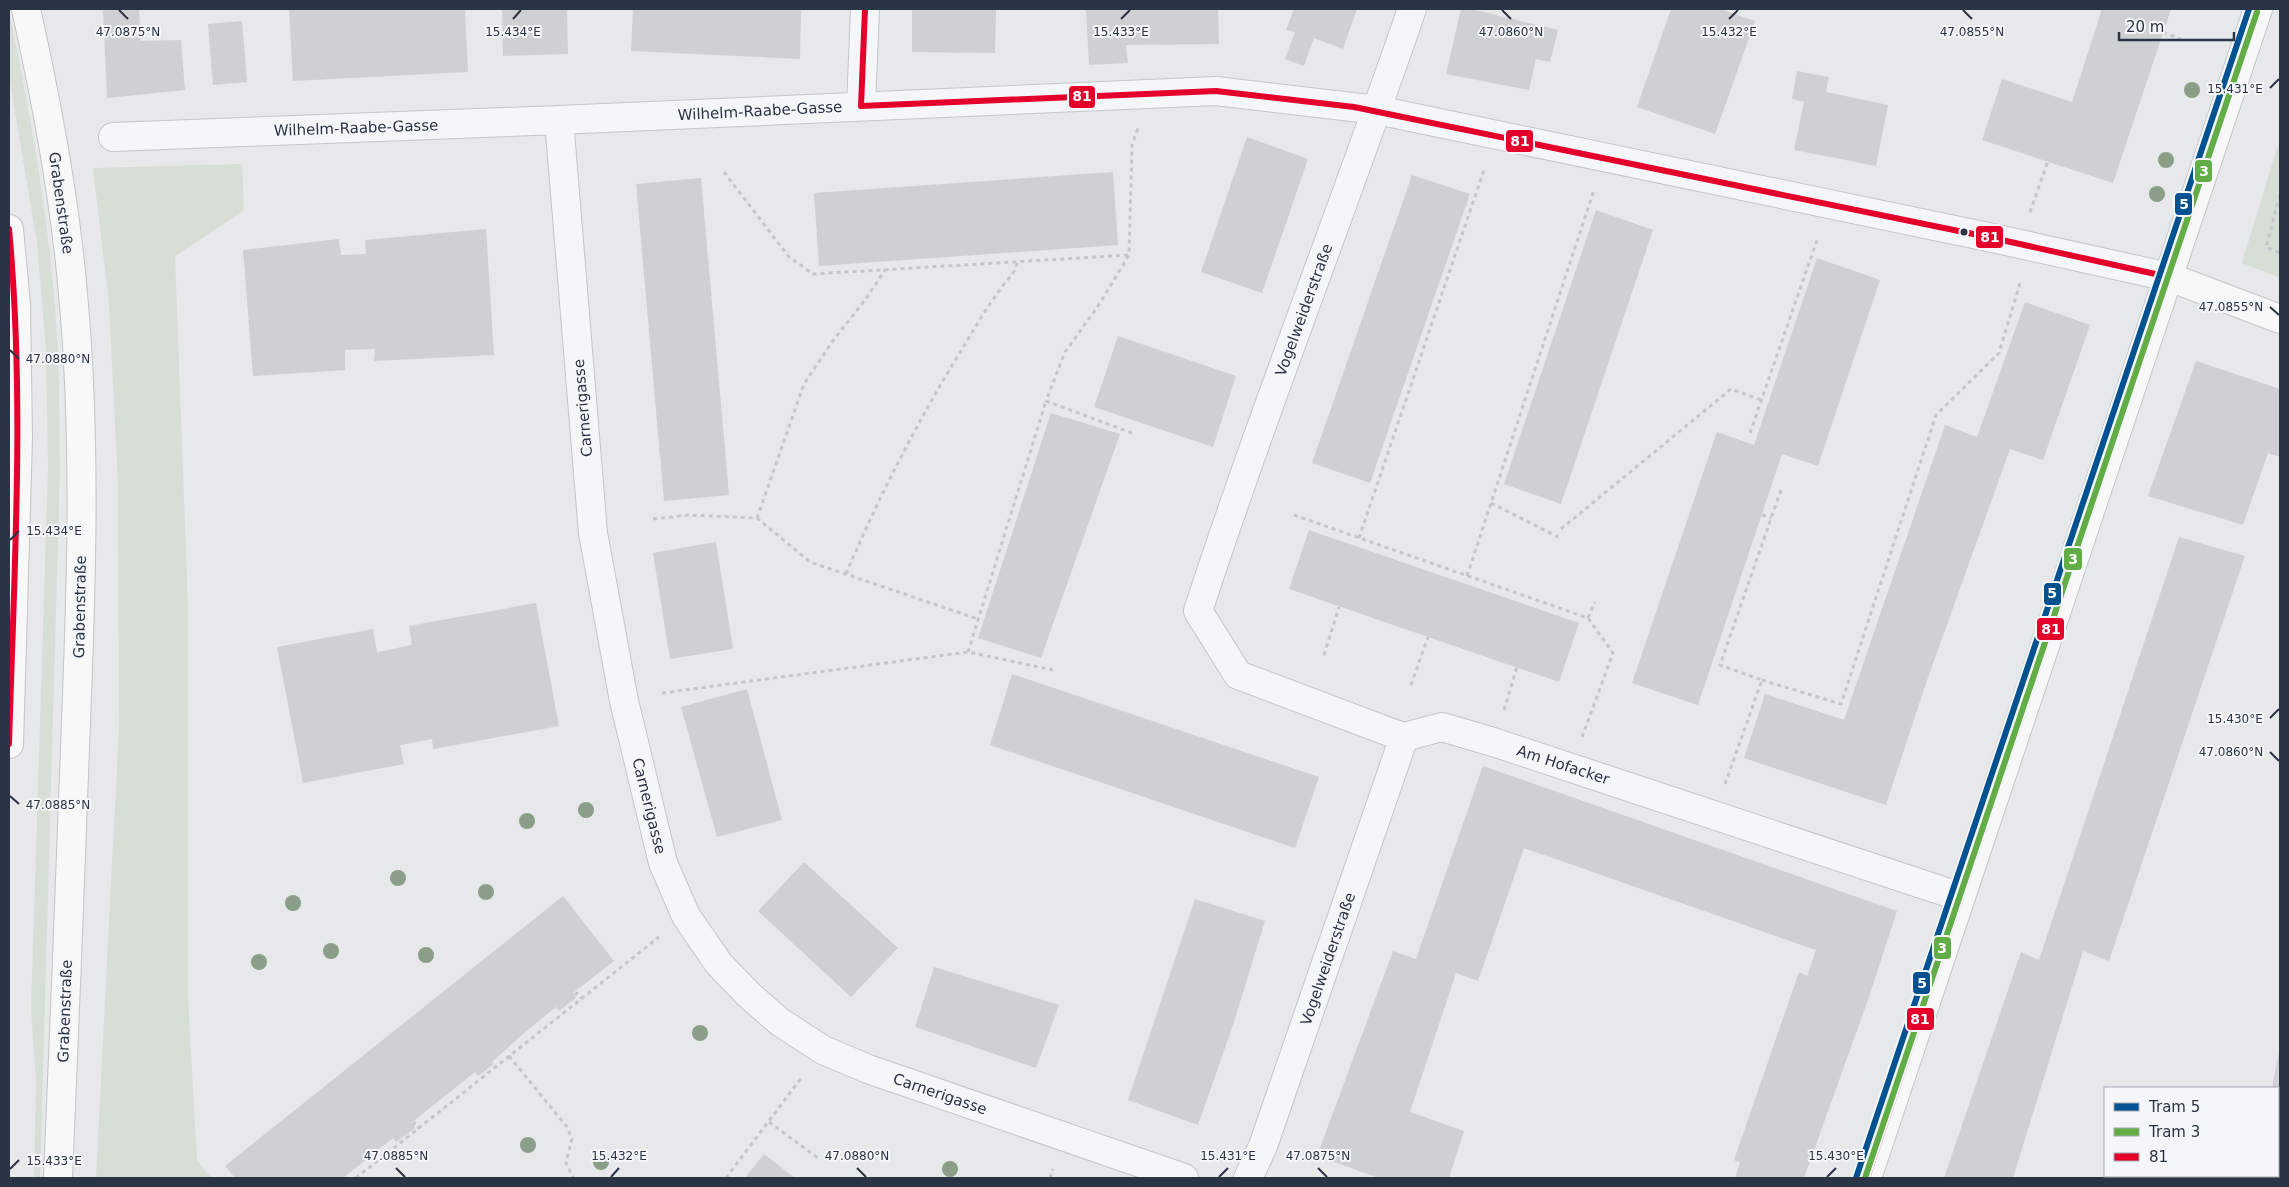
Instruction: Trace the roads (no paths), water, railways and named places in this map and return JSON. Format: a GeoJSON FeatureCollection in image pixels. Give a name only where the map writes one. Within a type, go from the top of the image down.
{"type":"FeatureCollection","features":[{"type":"Feature","properties":{"kind":"main road","name":"Grabenstraße"},"geometry":{"type":"LineString","coordinates":[[26,9],[49,113],[59,181],[73,294],[80,422],[82,588],[58,1178]]}},
{"type":"Feature","properties":{"kind":"main road"},"geometry":{"type":"LineString","coordinates":[[1867,1178],[2170,277],[2258,9]]}},
{"type":"Feature","properties":{"kind":"main road"},"geometry":{"type":"LineString","coordinates":[[9,230],[16,305],[18,438],[9,744]]}},
{"type":"Feature","properties":{"kind":"main road"},"geometry":{"type":"LineString","coordinates":[[2170,277],[2280,319]]}},
{"type":"Feature","properties":{"kind":"street"},"geometry":{"type":"LineString","coordinates":[[861,106],[865,9]]}},
{"type":"Feature","properties":{"kind":"street","name":"Vogelweiderstraße"},"geometry":{"type":"LineString","coordinates":[[1248,1178],[1263,1146],[1404,737],[1238,675],[1198,611],[1240,485],[1412,9]]}},
{"type":"Feature","properties":{"kind":"street","name":"Wilhelm-Raabe-Gasse"},"geometry":{"type":"LineString","coordinates":[[113,137],[560,120],[1216,91],[1377,110],[1988,237],[2170,277]]}},
{"type":"Feature","properties":{"kind":"street","name":"Carnerigasse"},"geometry":{"type":"LineString","coordinates":[[560,120],[593,533],[624,701],[663,863],[686,916],[719,964],[749,995],[780,1022],[823,1050],[868,1069],[1184,1178]]}},
{"type":"Feature","properties":{"kind":"street","name":"Am Hofacker"},"geometry":{"type":"LineString","coordinates":[[1404,737],[1442,727],[1961,896]]}},
{"type":"Feature","properties":{"kind":"tram line","name":"5"},"geometry":{"type":"LineString","coordinates":[[1856,1178],[2249,9]]}},
{"type":"Feature","properties":{"kind":"tram line","name":"3"},"geometry":{"type":"LineString","coordinates":[[1865,1178],[2257,12]]}}]}
